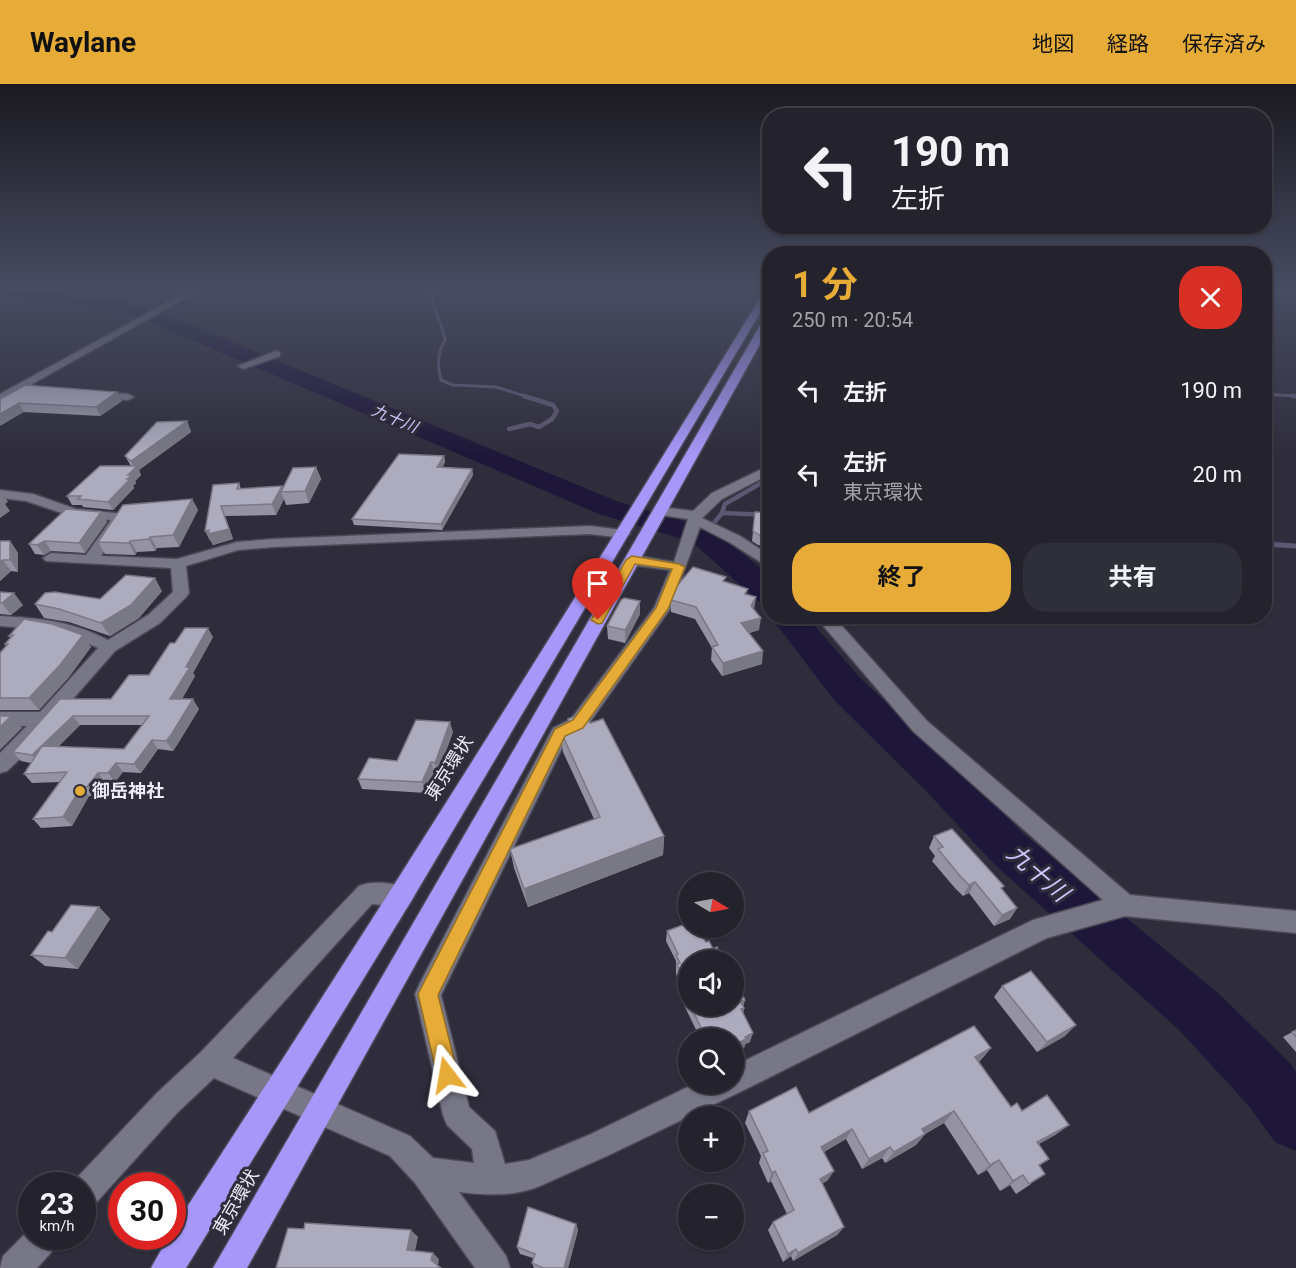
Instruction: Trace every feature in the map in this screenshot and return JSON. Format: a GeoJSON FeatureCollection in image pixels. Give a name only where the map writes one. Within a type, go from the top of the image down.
{"type":"FeatureCollection","features":[{"type":"Feature","properties":{"kind":"highway","name":"東京環状"},"geometry":{"type":"LineString","coordinates":[[167,1268],[402,896],[736,345]]}},
{"type":"Feature","properties":{"kind":"highway","name":"東京環状"},"geometry":{"type":"LineString","coordinates":[[229,1268],[753,345]]}},
{"type":"Feature","properties":{"kind":"street"},"geometry":{"type":"LineString","coordinates":[[0,399],[97,345]]}},
{"type":"Feature","properties":{"kind":"street"},"geometry":{"type":"LineString","coordinates":[[243,366],[276,354]]}},
{"type":"Feature","properties":{"kind":"street"},"geometry":{"type":"LineString","coordinates":[[20,388],[41,390]]}},
{"type":"Feature","properties":{"kind":"street"},"geometry":{"type":"LineString","coordinates":[[84,394],[128,397]]}},
{"type":"Feature","properties":{"kind":"street"},"geometry":{"type":"LineString","coordinates":[[529,740],[560,733],[578,724],[662,609],[688,545],[696,518],[717,496],[762,473]]}},
{"type":"Feature","properties":{"kind":"street"},"geometry":{"type":"LineString","coordinates":[[0,494],[28,497],[74,513],[120,517],[91,559]]}},
{"type":"Feature","properties":{"kind":"street"},"geometry":{"type":"LineString","coordinates":[[661,511],[696,518],[730,534],[762,556]]}},
{"type":"Feature","properties":{"kind":"street"},"geometry":{"type":"LineString","coordinates":[[51,558],[178,564],[237,546],[273,543],[590,530],[623,534]]}},
{"type":"Feature","properties":{"kind":"street"},"geometry":{"type":"LineString","coordinates":[[632,560],[679,567]]}},
{"type":"Feature","properties":{"kind":"street"},"geometry":{"type":"LineString","coordinates":[[0,765],[16,751],[109,647],[154,619],[181,593],[178,564]]}},
{"type":"Feature","properties":{"kind":"street"},"geometry":{"type":"LineString","coordinates":[[0,621],[45,624],[75,630],[109,647]]}},
{"type":"Feature","properties":{"kind":"street"},"geometry":{"type":"LineString","coordinates":[[830,624],[920,726],[1125,905]]}},
{"type":"Feature","properties":{"kind":"street"},"geometry":{"type":"LineString","coordinates":[[0,719],[44,719]]}},
{"type":"Feature","properties":{"kind":"street"},"geometry":{"type":"LineString","coordinates":[[493,1181],[486,1141],[457,1115],[428,994],[560,733]]}},
{"type":"Feature","properties":{"kind":"street"},"geometry":{"type":"LineString","coordinates":[[96,1180],[166,1102],[211,1062],[367,893],[402,896]]}},
{"type":"Feature","properties":{"kind":"street"},"geometry":{"type":"LineString","coordinates":[[744,1075],[1050,926],[1125,905],[1296,922]]}},
{"type":"Feature","properties":{"kind":"street"},"geometry":{"type":"LineString","coordinates":[[211,1062],[400,1146],[426,1172],[494,1268]]}},
{"type":"Feature","properties":{"kind":"street"},"geometry":{"type":"LineString","coordinates":[[426,1172],[493,1181],[529,1175],[599,1145],[704,1094]]}},
{"type":"Feature","properties":{"kind":"street"},"geometry":{"type":"LineString","coordinates":[[15,1268],[32,1250]]}},
{"type":"Feature","properties":{"kind":"building"},"geometry":{"type":"Polygon","coordinates":[[[25,385],[117,392],[96,407],[19,403],[0,414],[0,399],[25,385]]]}},
{"type":"Feature","properties":{"kind":"building"},"geometry":{"type":"Polygon","coordinates":[[[187,421],[131,461],[125,456],[157,422],[187,421]]]}},
{"type":"Feature","properties":{"kind":"building"},"geometry":{"type":"Polygon","coordinates":[[[399,454],[444,456],[437,467],[472,469],[441,524],[352,519],[399,454]]]}},
{"type":"Feature","properties":{"kind":"building"},"geometry":{"type":"Polygon","coordinates":[[[100,466],[137,466],[128,475],[132,475],[127,479],[130,479],[108,502],[78,499],[81,496],[67,496],[100,466]]]}},
{"type":"Feature","properties":{"kind":"building"},"geometry":{"type":"Polygon","coordinates":[[[316,467],[305,491],[281,492],[293,468],[316,467]]]}},
{"type":"Feature","properties":{"kind":"building"},"geometry":{"type":"Polygon","coordinates":[[[239,483],[237,489],[282,486],[272,504],[221,506],[229,529],[208,534],[209,530],[205,531],[213,485],[239,483]]]}},
{"type":"Feature","properties":{"kind":"building"},"geometry":{"type":"Polygon","coordinates":[[[192,499],[173,535],[150,537],[129,543],[98,542],[123,505],[192,499]]]}},
{"type":"Feature","properties":{"kind":"building"},"geometry":{"type":"Polygon","coordinates":[[[66,509],[101,512],[79,543],[45,541],[37,545],[29,544],[66,509]]]}},
{"type":"Feature","properties":{"kind":"building"},"geometry":{"type":"Polygon","coordinates":[[[755,512],[762,512],[762,535],[753,531],[755,512]]]}},
{"type":"Feature","properties":{"kind":"building"},"geometry":{"type":"Polygon","coordinates":[[[0,541],[10,541],[10,560],[0,562],[0,541]]]}},
{"type":"Feature","properties":{"kind":"building"},"geometry":{"type":"Polygon","coordinates":[[[693,567],[726,577],[723,581],[748,589],[745,594],[756,597],[751,606],[761,618],[741,623],[763,651],[723,663],[712,647],[718,645],[696,607],[671,600],[676,587],[693,567]]]}},
{"type":"Feature","properties":{"kind":"building"},"geometry":{"type":"Polygon","coordinates":[[[126,575],[155,578],[131,605],[101,623],[59,609],[35,604],[45,593],[55,592],[100,599],[126,575]]]}},
{"type":"Feature","properties":{"kind":"building"},"geometry":{"type":"Polygon","coordinates":[[[0,592],[14,593],[0,603],[0,592]]]}},
{"type":"Feature","properties":{"kind":"building"},"geometry":{"type":"Polygon","coordinates":[[[624,598],[640,601],[627,627],[625,630],[607,626],[621,600],[624,598]]]}},
{"type":"Feature","properties":{"kind":"building"},"geometry":{"type":"Polygon","coordinates":[[[24,619],[52,624],[83,635],[60,665],[29,698],[0,698],[0,653],[13,635],[9,636],[24,619]]]}},
{"type":"Feature","properties":{"kind":"building"},"geometry":{"type":"Polygon","coordinates":[[[185,628],[208,628],[186,667],[190,667],[170,699],[193,699],[171,735],[166,741],[152,740],[134,764],[116,763],[108,773],[98,773],[87,787],[81,787],[63,817],[33,819],[67,772],[24,774],[42,746],[124,749],[149,716],[73,716],[32,755],[13,752],[60,699],[111,699],[129,675],[149,675],[170,643],[175,643],[185,628]]]}},
{"type":"Feature","properties":{"kind":"building"},"geometry":{"type":"Polygon","coordinates":[[[585,713],[590,723],[603,719],[664,836],[524,889],[510,849],[600,817],[561,732],[573,728],[568,719],[585,713]]]}},
{"type":"Feature","properties":{"kind":"building"},"geometry":{"type":"Polygon","coordinates":[[[0,716],[11,716],[0,727],[0,716]]]}},
{"type":"Feature","properties":{"kind":"building"},"geometry":{"type":"Polygon","coordinates":[[[416,720],[450,722],[435,763],[431,762],[422,782],[358,779],[369,758],[397,761],[416,720]]]}},
{"type":"Feature","properties":{"kind":"building"},"geometry":{"type":"Polygon","coordinates":[[[952,829],[1004,886],[1001,888],[1017,908],[1002,915],[975,882],[969,885],[960,876],[938,849],[943,847],[934,836],[952,829]]]}},
{"type":"Feature","properties":{"kind":"building"},"geometry":{"type":"Polygon","coordinates":[[[71,905],[99,907],[65,958],[31,955],[48,931],[52,932],[71,905]]]}},
{"type":"Feature","properties":{"kind":"building"},"geometry":{"type":"Polygon","coordinates":[[[678,927],[678,938],[704,938],[706,942],[709,941],[713,949],[717,947],[719,950],[678,950],[678,954],[667,931],[678,927]]]}},
{"type":"Feature","properties":{"kind":"building"},"geometry":{"type":"Polygon","coordinates":[[[1031,971],[1076,1025],[1047,1042],[1002,986],[1031,971]]]}},
{"type":"Feature","properties":{"kind":"building"},"geometry":{"type":"Polygon","coordinates":[[[744,1015],[753,1033],[744,1040],[744,1028],[701,1028],[695,1016],[744,1015]]]}},
{"type":"Feature","properties":{"kind":"building"},"geometry":{"type":"Polygon","coordinates":[[[974,1026],[991,1048],[975,1057],[1011,1107],[1017,1103],[1022,1111],[1047,1095],[1069,1125],[1037,1142],[1049,1159],[1039,1165],[1045,1174],[1029,1184],[1023,1175],[1013,1181],[999,1160],[990,1165],[954,1111],[922,1129],[925,1134],[894,1152],[890,1147],[869,1159],[852,1129],[821,1147],[834,1171],[820,1179],[844,1227],[798,1253],[796,1249],[788,1254],[773,1222],[794,1210],[775,1171],[772,1173],[763,1153],[768,1151],[749,1111],[796,1087],[809,1113],[974,1026]]]}},
{"type":"Feature","properties":{"kind":"building"},"geometry":{"type":"Polygon","coordinates":[[[528,1207],[576,1224],[564,1268],[543,1268],[532,1263],[535,1254],[517,1247],[528,1207]]]}},
{"type":"Feature","properties":{"kind":"building"},"geometry":{"type":"Polygon","coordinates":[[[305,1223],[411,1230],[407,1250],[433,1253],[431,1260],[441,1268],[276,1268],[288,1228],[304,1229],[305,1223]]]}},
{"type":"Feature","properties":{"kind":"waterway","name":"九十川"},"geometry":{"type":"LineString","coordinates":[[222,345],[609,508],[703,536],[762,587]]}},
{"type":"Feature","properties":{"kind":"waterway"},"geometry":{"type":"LineString","coordinates":[[442,345],[439,360],[441,380],[453,385],[496,387],[528,397]]}},
{"type":"Feature","properties":{"kind":"waterway"},"geometry":{"type":"LineString","coordinates":[[1272,394],[1296,396],[1292,396]]}},
{"type":"Feature","properties":{"kind":"waterway"},"geometry":{"type":"LineString","coordinates":[[509,429],[530,424],[539,427],[552,419],[557,411],[553,405],[524,396]]}},
{"type":"Feature","properties":{"kind":"waterway"},"geometry":{"type":"LineString","coordinates":[[722,513],[725,504],[762,483]]}},
{"type":"Feature","properties":{"kind":"waterway"},"geometry":{"type":"LineString","coordinates":[[703,536],[722,513]]}},
{"type":"Feature","properties":{"kind":"waterway"},"geometry":{"type":"LineString","coordinates":[[722,513],[762,515]]}},
{"type":"Feature","properties":{"kind":"waterway"},"geometry":{"type":"LineString","coordinates":[[1272,544],[1296,546]]}},
{"type":"Feature","properties":{"kind":"waterway","name":"九十川"},"geometry":{"type":"LineString","coordinates":[[794,624],[848,690],[941,779],[1009,849],[1198,1011],[1269,1084],[1296,1121]]}},
{"type":"Feature","properties":{"kind":"place","name":"御岳神社"},"geometry":{"type":"Point","coordinates":[80,791]}},
{"type":"Feature","properties":{"kind":"route"},"geometry":{"type":"LineString","coordinates":[[447,1075],[428,994],[560,733],[578,724],[662,609],[679,567],[632,560],[598,620]]}}]}
